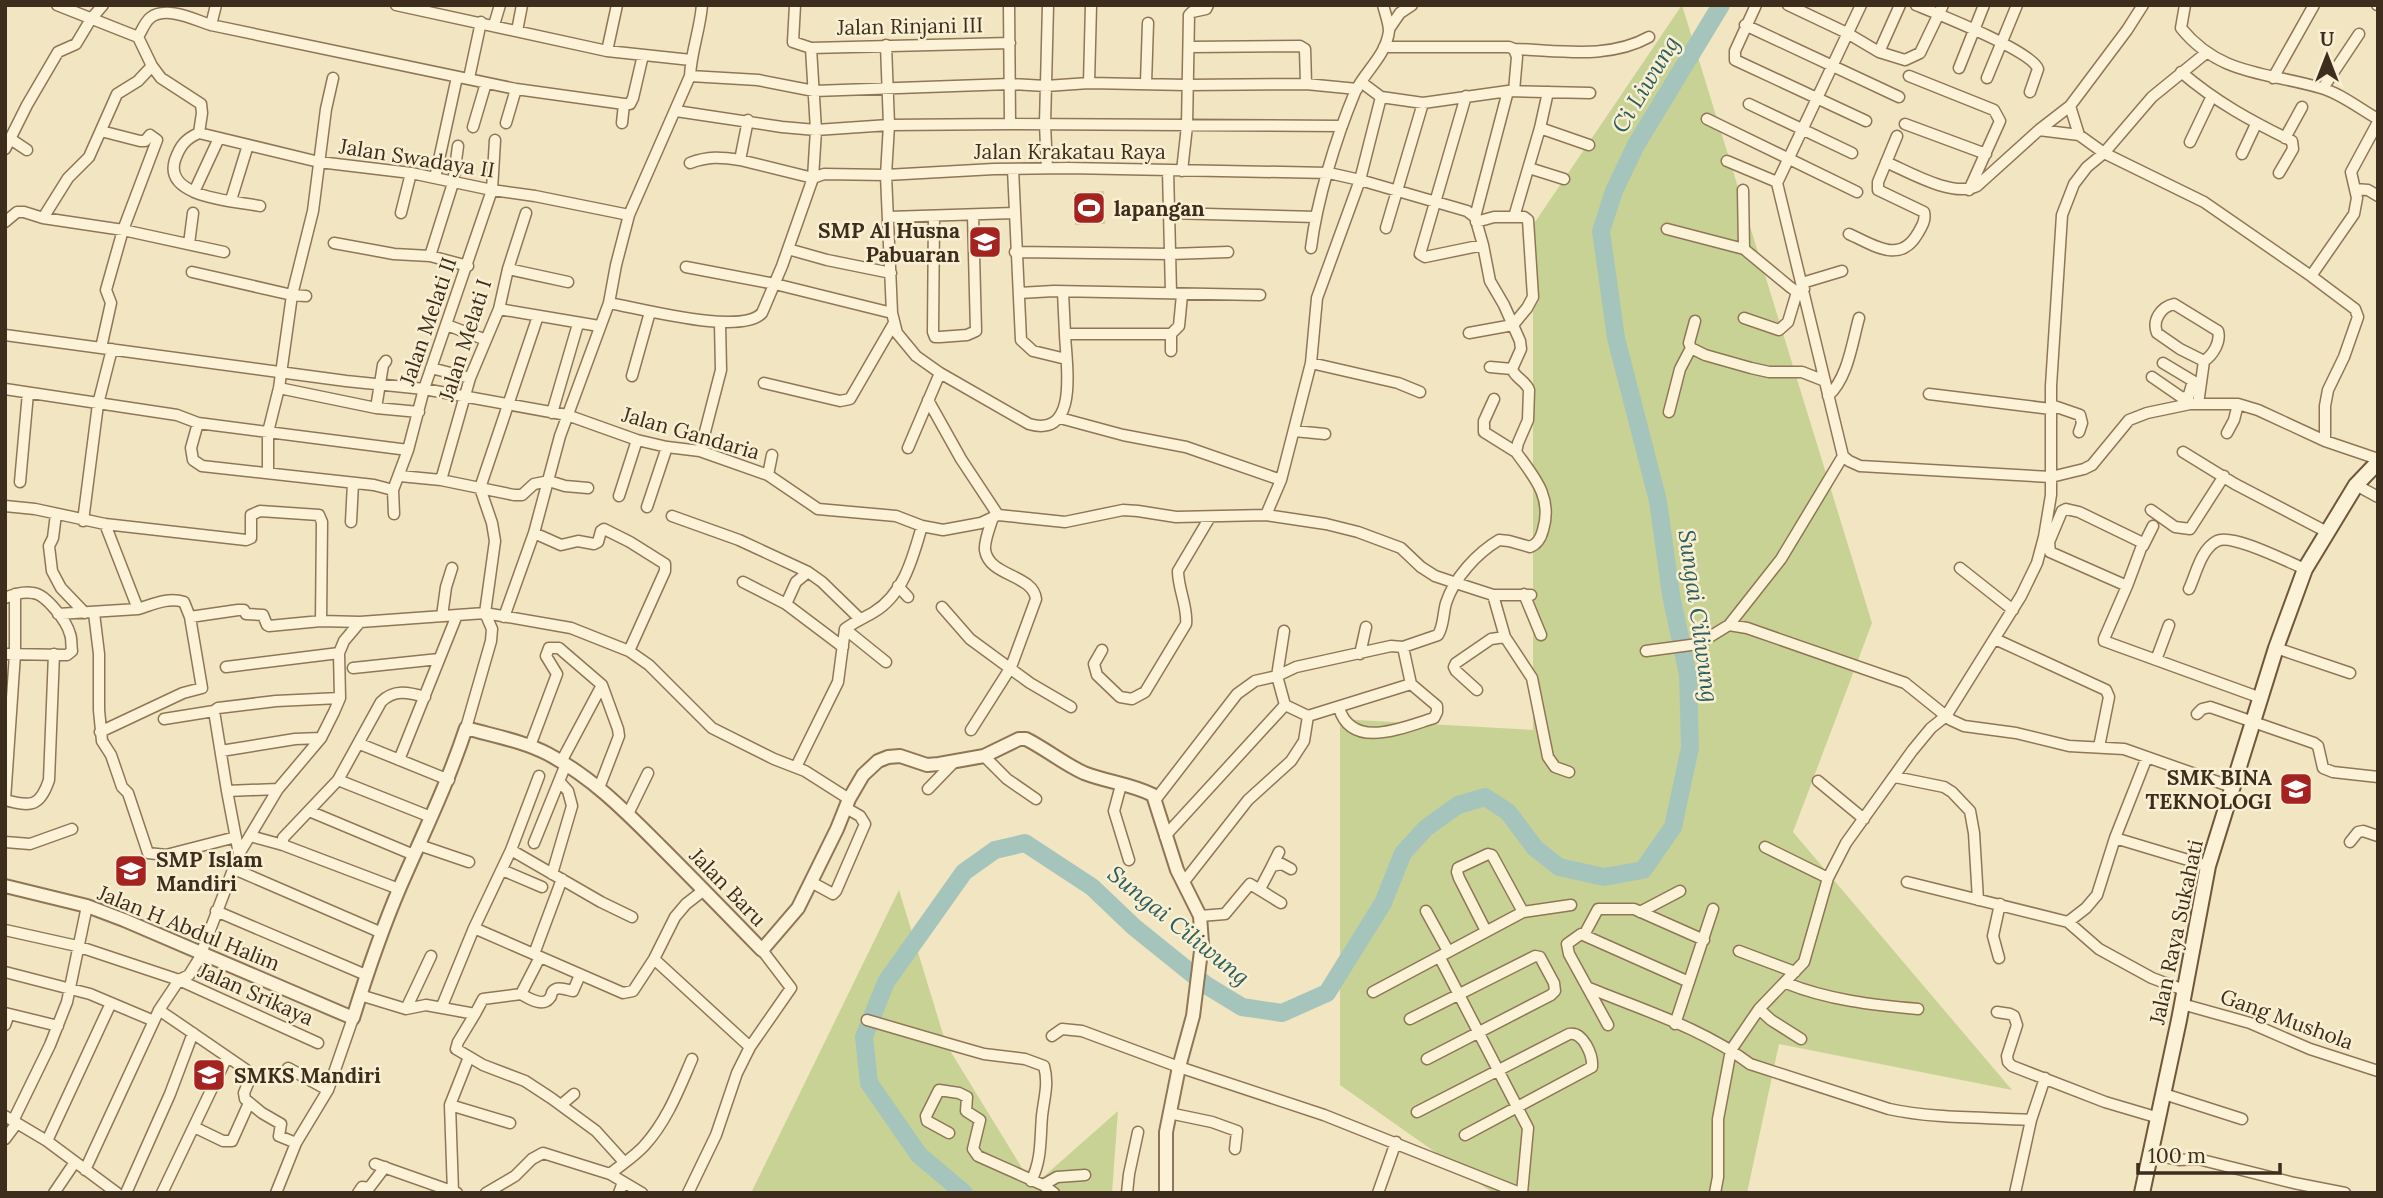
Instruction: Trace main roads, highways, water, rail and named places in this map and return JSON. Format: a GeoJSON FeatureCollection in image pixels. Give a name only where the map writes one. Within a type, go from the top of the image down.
{"type":"FeatureCollection","features":[{"type":"Feature","properties":{"kind":"main road","name":"Jalan Raya Sukahati"},"geometry":{"type":"LineString","coordinates":[[2142,1193],[2208,866],[2276,648],[2305,569],[2356,485],[2378,461]]}},
{"type":"Feature","properties":{"kind":"waterway","name":"Sungai Ciliwung"},"geometry":{"type":"LineString","coordinates":[[964,1193],[919,1155],[869,1083],[864,1037],[886,982],[964,872],[995,850],[1025,843],[1092,887],[1134,927],[1206,985],[1242,1007],[1282,1013],[1327,993],[1383,903],[1403,853],[1426,828],[1458,805],[1485,797],[1508,812],[1535,848],[1559,867],[1604,877],[1643,870],[1673,827],[1690,748],[1688,675],[1671,595],[1658,501],[1616,338],[1601,231],[1614,191],[1636,145],[1721,5]]}},
{"type":"Feature","properties":{"kind":"place","name":"lapangan"},"geometry":{"type":"Point","coordinates":[1089,208]}},
{"type":"Feature","properties":{"kind":"place","name":"SMP Al Husna Pabuaran"},"geometry":{"type":"Point","coordinates":[985,242]}},
{"type":"Feature","properties":{"kind":"place","name":"SMK BINA TEKNOLOGI"},"geometry":{"type":"Point","coordinates":[2296,789]}},
{"type":"Feature","properties":{"kind":"place","name":"SMP Islam Mandiri"},"geometry":{"type":"Point","coordinates":[131,871]}},
{"type":"Feature","properties":{"kind":"place","name":"SMKS Mandiri"},"geometry":{"type":"Point","coordinates":[209,1075]}},
{"type":"Feature","properties":{"kind":"water label","name":"Ci Liwung"},"geometry":{"type":"Point","coordinates":[1645,84]}}]}
